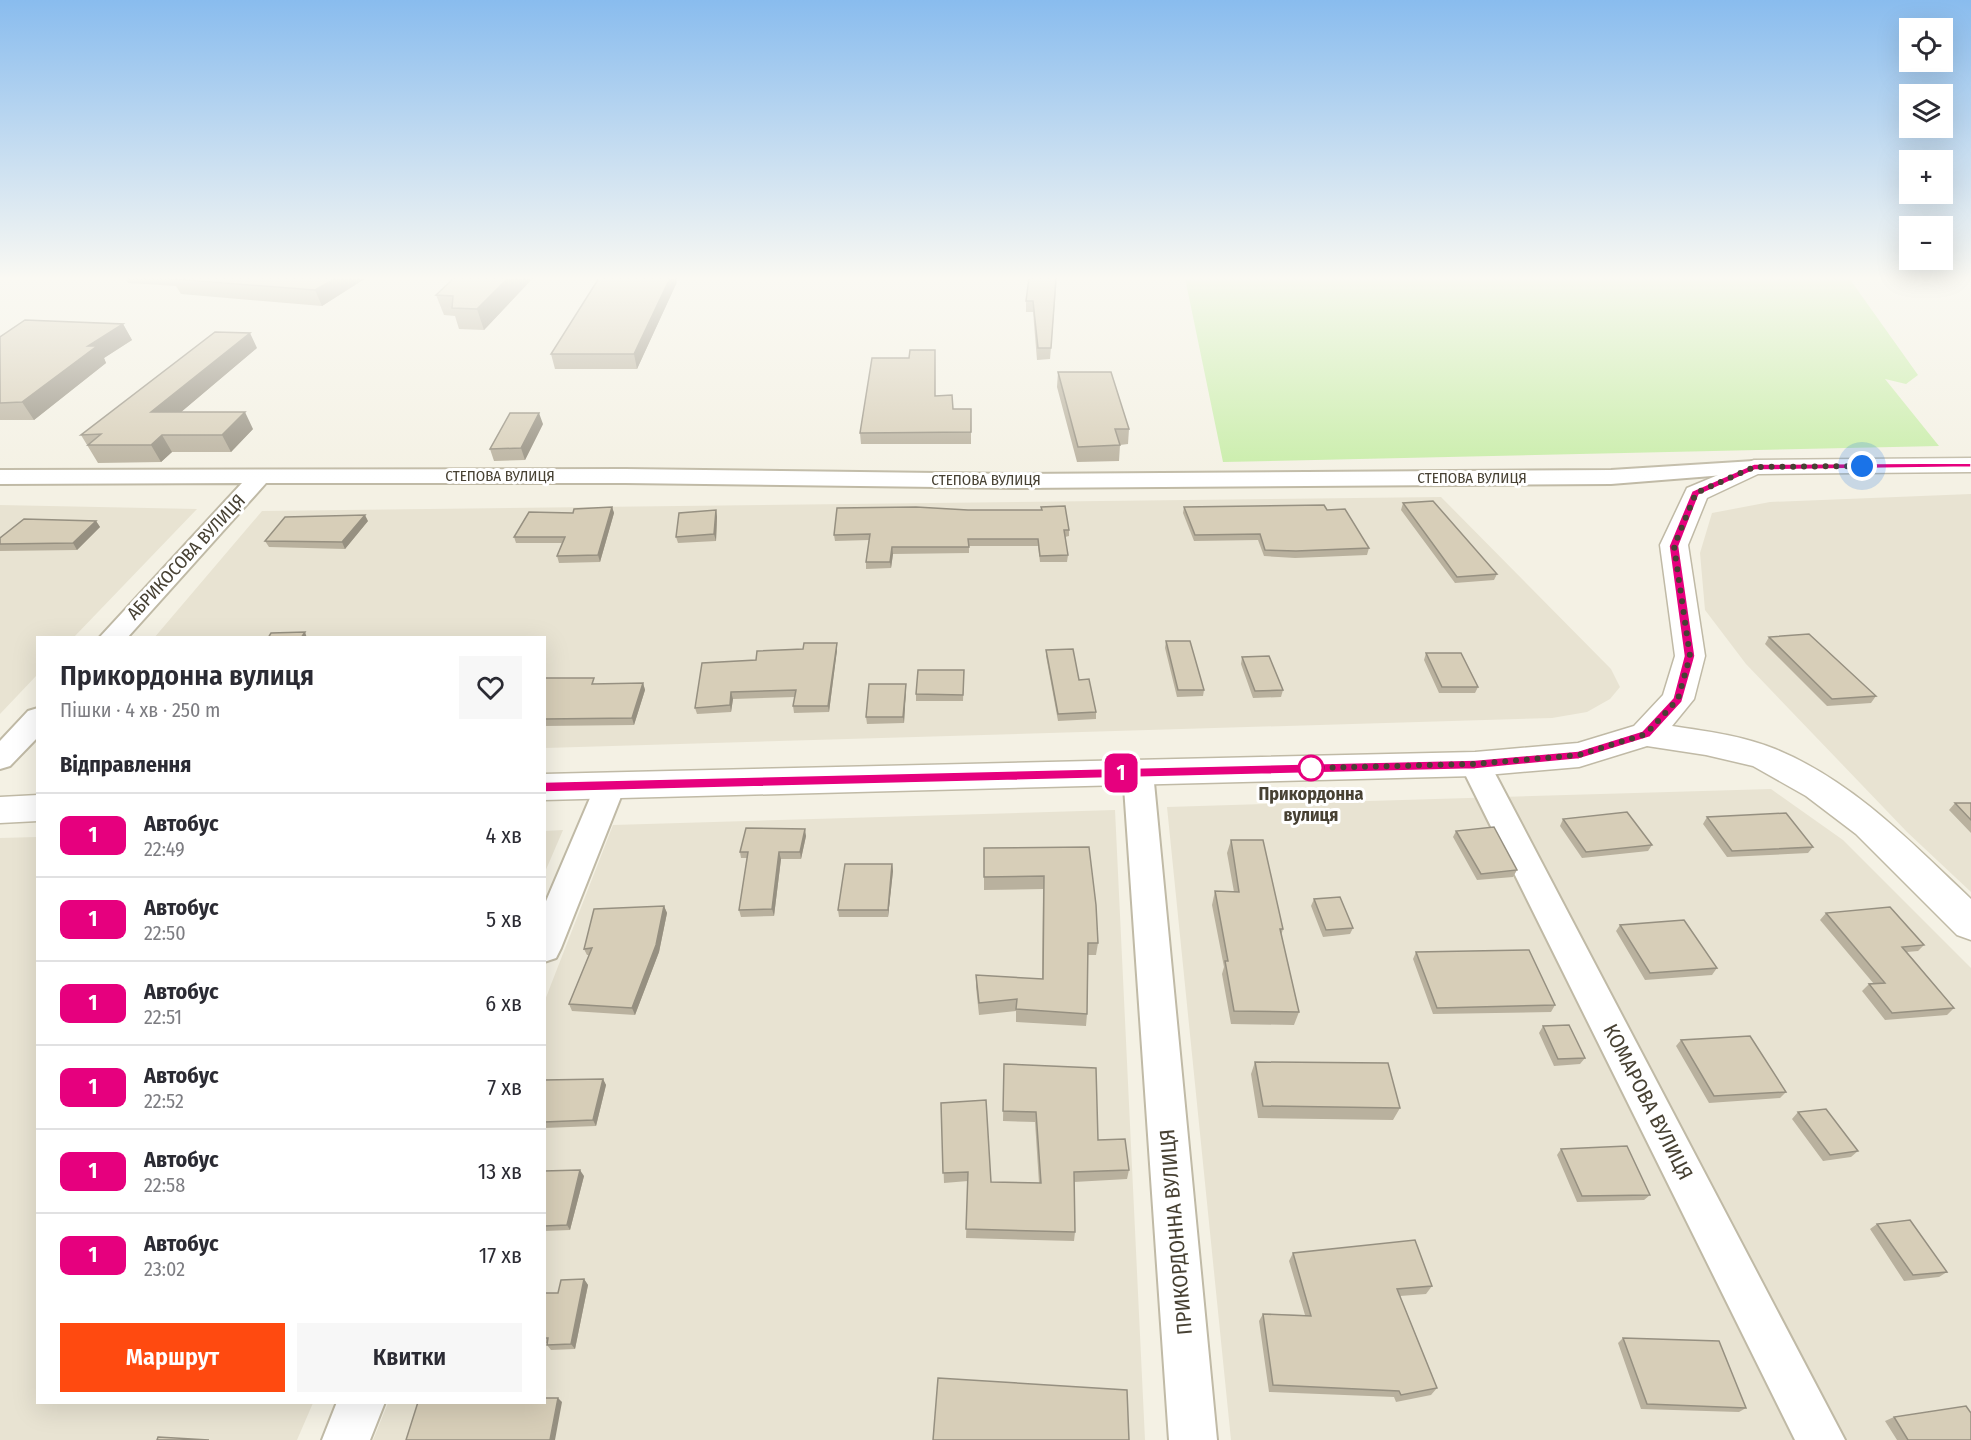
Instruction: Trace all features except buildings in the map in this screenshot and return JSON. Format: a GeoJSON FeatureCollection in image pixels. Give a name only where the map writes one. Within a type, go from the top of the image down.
{"type":"FeatureCollection","features":[{"type":"Feature","properties":{"kind":"street","name":"СТЕПОВА ВУЛИЦЯ"},"geometry":{"type":"LineString","coordinates":[[0,477],[625,476],[1016,481],[1611,477],[1754,467],[1971,465]]}},
{"type":"Feature","properties":{"kind":"street"},"geometry":{"type":"LineString","coordinates":[[1646,734],[1678,699],[1690,656],[1674,546],[1696,493],[1754,467]]}},
{"type":"Feature","properties":{"kind":"street","name":"АБРИКОСОВА ВУЛИЦЯ"},"geometry":{"type":"LineString","coordinates":[[114,636],[260,477]]}},
{"type":"Feature","properties":{"kind":"street"},"geometry":{"type":"LineString","coordinates":[[0,759],[36,720]]}},
{"type":"Feature","properties":{"kind":"street"},"geometry":{"type":"LineString","coordinates":[[546,787],[1475,764],[1579,755],[1646,734],[1706,743],[1763,757],[1818,787],[1869,824],[1971,924]]}},
{"type":"Feature","properties":{"kind":"street","name":"КОМАРОВА ВУЛИЦЯ"},"geometry":{"type":"LineString","coordinates":[[1475,764],[1821,1440]]}},
{"type":"Feature","properties":{"kind":"street","name":"ПРИКОРДОННА ВУЛИЦЯ"},"geometry":{"type":"LineString","coordinates":[[1138,772],[1193,1440]]}},
{"type":"Feature","properties":{"kind":"street"},"geometry":{"type":"LineString","coordinates":[[546,943],[611,784]]}},
{"type":"Feature","properties":{"kind":"street"},"geometry":{"type":"LineString","coordinates":[[0,810],[36,808]]}},
{"type":"Feature","properties":{"kind":"street"},"geometry":{"type":"LineString","coordinates":[[346,1440],[360,1404]]}},
{"type":"Feature","properties":{"kind":"shaded area"},"geometry":{"type":"Polygon","coordinates":[[[1971,494],[1971,892],[1907,832],[1746,664],[1705,610],[1700,553],[1712,513],[1770,502],[1971,494]]]}},
{"type":"Feature","properties":{"kind":"shaded area"},"geometry":{"type":"Polygon","coordinates":[[[1441,497],[1611,669],[1620,687],[1610,699],[1587,712],[1552,718],[546,748],[546,636],[156,636],[262,511],[1441,497]]]}},
{"type":"Feature","properties":{"kind":"shaded area"},"geometry":{"type":"Polygon","coordinates":[[[0,505],[197,509],[75,636],[36,636],[36,676],[0,714],[0,505]]]}},
{"type":"Feature","properties":{"kind":"shaded area"},"geometry":{"type":"Polygon","coordinates":[[[1771,789],[1843,840],[1971,968],[1971,1440],[1231,1440],[1167,807],[1771,789]]]}},
{"type":"Feature","properties":{"kind":"shaded area"},"geometry":{"type":"Polygon","coordinates":[[[1115,810],[1145,1440],[373,1440],[388,1404],[546,1404],[546,997],[613,825],[1115,810]]]}},
{"type":"Feature","properties":{"kind":"shaded area"},"geometry":{"type":"Polygon","coordinates":[[[563,830],[546,870],[546,831],[563,830]]]}},
{"type":"Feature","properties":{"kind":"shaded area"},"geometry":{"type":"Polygon","coordinates":[[[36,837],[36,1404],[313,1404],[297,1440],[0,1440],[0,838],[36,837]]]}},
{"type":"Feature","properties":{"kind":"green space"},"geometry":{"type":"Polygon","coordinates":[[[1199,345],[1897,345],[1918,375],[1906,384],[1885,379],[1939,446],[1223,462],[1199,345]]]}},
{"type":"Feature","properties":{"kind":"bus line","name":"1"},"geometry":{"type":"LineString","coordinates":[[546,787],[1475,764],[1579,755],[1646,734],[1678,699],[1690,656],[1674,546],[1696,493],[1754,467],[1971,465]]}},
{"type":"Feature","properties":{"kind":"place","name":"Прикордонна вулиця"},"geometry":{"type":"Point","coordinates":[1311,768]}},
{"type":"Feature","properties":{"kind":"route"},"geometry":{"type":"LineString","coordinates":[[1311,768],[1475,764],[1579,755],[1646,734],[1678,699],[1690,656],[1674,546],[1696,493],[1754,467],[1862,466]]}}]}
